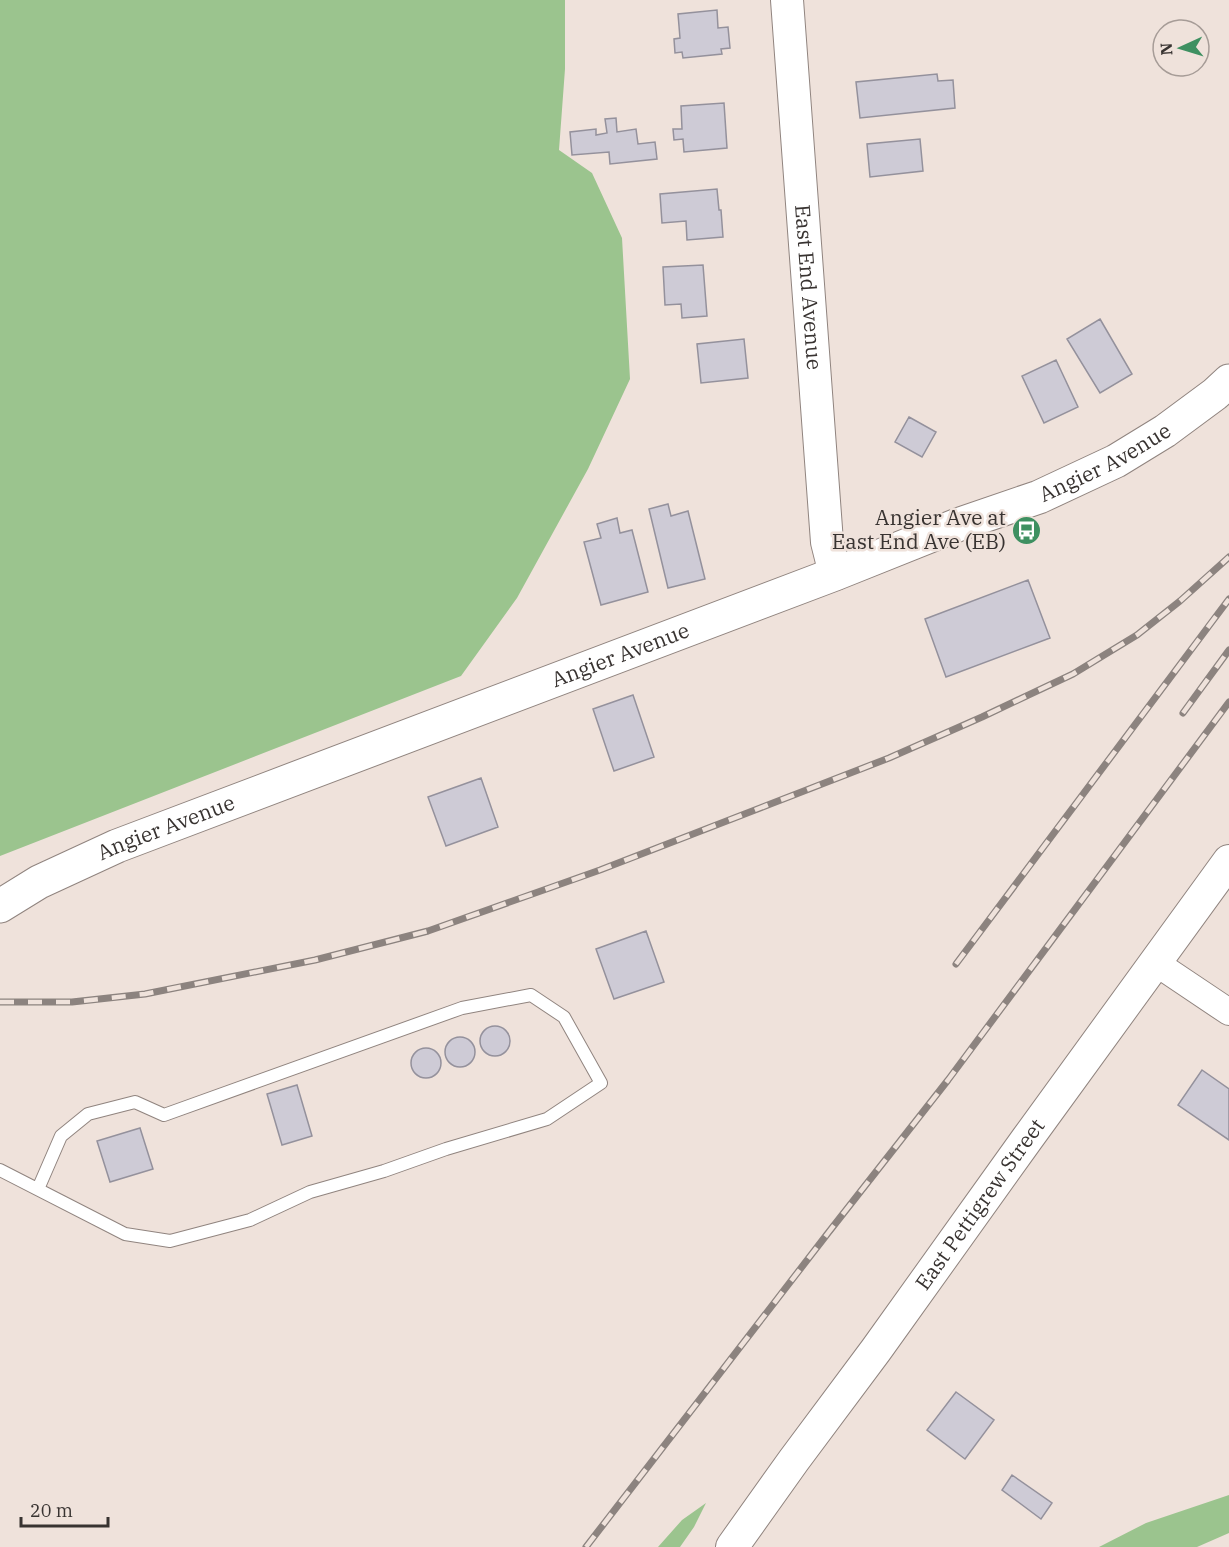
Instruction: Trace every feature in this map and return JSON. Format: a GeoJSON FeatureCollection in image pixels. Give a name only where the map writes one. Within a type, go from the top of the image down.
{"type":"FeatureCollection","features":[{"type":"Feature","properties":{"kind":"main road","name":"Angier Avenue"},"geometry":{"type":"LineString","coordinates":[[0,906],[39,882],[117,846],[835,574],[960,524],[1039,497],[1116,461],[1165,431],[1229,381]]}},
{"type":"Feature","properties":{"kind":"street","name":"East End Avenue"},"geometry":{"type":"LineString","coordinates":[[787,0],[827,542],[835,574]]}},
{"type":"Feature","properties":{"kind":"street","name":"East Pettigrew Street"},"geometry":{"type":"LineString","coordinates":[[732,1547],[1229,861]]}},
{"type":"Feature","properties":{"kind":"street"},"geometry":{"type":"LineString","coordinates":[[1156,963],[1229,1012]]}},
{"type":"Feature","properties":{"kind":"lane"},"geometry":{"type":"LineString","coordinates":[[0,1170],[125,1234],[170,1241],[250,1221],[310,1192],[547,1119],[602,1083],[564,1017],[531,995],[462,1008],[164,1115],[135,1102],[88,1114],[60,1136],[38,1189]]}},
{"type":"Feature","properties":{"kind":"green space"},"geometry":{"type":"Polygon","coordinates":[[[0,0],[565,0],[565,69],[559,150],[592,173],[622,238],[630,379],[588,469],[517,598],[461,676],[0,856],[0,0]]]}},
{"type":"Feature","properties":{"kind":"green space"},"geometry":{"type":"Polygon","coordinates":[[[1229,1495],[1229,1533],[1197,1547],[1099,1547],[1146,1523],[1229,1495]]]}},
{"type":"Feature","properties":{"kind":"green space"},"geometry":{"type":"Polygon","coordinates":[[[706,1503],[694,1527],[680,1547],[658,1547],[682,1520],[706,1503]]]}},
{"type":"Feature","properties":{"kind":"building"},"geometry":{"type":"Polygon","coordinates":[[[717,10],[718,28],[728,27],[730,48],[721,49],[722,54],[683,58],[682,52],[675,53],[674,39],[680,38],[678,14],[717,10]]]}},
{"type":"Feature","properties":{"kind":"building"},"geometry":{"type":"Polygon","coordinates":[[[937,74],[938,81],[953,80],[955,108],[860,118],[856,82],[937,74]]]}},
{"type":"Feature","properties":{"kind":"building"},"geometry":{"type":"Polygon","coordinates":[[[724,103],[727,148],[684,152],[683,139],[674,140],[673,129],[682,129],[681,106],[724,103]]]}},
{"type":"Feature","properties":{"kind":"building"},"geometry":{"type":"Polygon","coordinates":[[[616,118],[617,132],[636,129],[638,144],[655,142],[657,159],[610,164],[609,152],[572,155],[570,132],[596,129],[596,135],[607,133],[605,119],[616,118]]]}},
{"type":"Feature","properties":{"kind":"building"},"geometry":{"type":"Polygon","coordinates":[[[920,139],[923,171],[870,177],[867,144],[920,139]]]}},
{"type":"Feature","properties":{"kind":"building"},"geometry":{"type":"Polygon","coordinates":[[[717,189],[723,237],[687,240],[686,221],[662,223],[660,194],[717,189]]]}},
{"type":"Feature","properties":{"kind":"building"},"geometry":{"type":"Polygon","coordinates":[[[703,265],[707,316],[682,318],[681,304],[665,305],[663,267],[703,265]]]}},
{"type":"Feature","properties":{"kind":"building"},"geometry":{"type":"Polygon","coordinates":[[[1100,319],[1132,374],[1100,393],[1067,339],[1100,319]]]}},
{"type":"Feature","properties":{"kind":"building"},"geometry":{"type":"Polygon","coordinates":[[[744,339],[748,378],[701,383],[697,344],[744,339]]]}},
{"type":"Feature","properties":{"kind":"building"},"geometry":{"type":"Polygon","coordinates":[[[1056,360],[1078,407],[1044,423],[1022,376],[1056,360]]]}},
{"type":"Feature","properties":{"kind":"building"},"geometry":{"type":"Polygon","coordinates":[[[909,417],[936,432],[922,457],[895,442],[909,417]]]}},
{"type":"Feature","properties":{"kind":"building"},"geometry":{"type":"Polygon","coordinates":[[[668,504],[671,516],[688,511],[705,579],[668,588],[649,509],[668,504]]]}},
{"type":"Feature","properties":{"kind":"building"},"geometry":{"type":"Polygon","coordinates":[[[617,518],[620,533],[632,530],[648,592],[601,605],[584,542],[601,538],[597,524],[617,518]]]}},
{"type":"Feature","properties":{"kind":"building"},"geometry":{"type":"Polygon","coordinates":[[[1028,580],[1050,638],[946,677],[925,619],[1028,580]]]}},
{"type":"Feature","properties":{"kind":"building"},"geometry":{"type":"Polygon","coordinates":[[[633,695],[654,757],[614,771],[593,709],[633,695]]]}},
{"type":"Feature","properties":{"kind":"building"},"geometry":{"type":"Polygon","coordinates":[[[481,778],[498,827],[446,846],[428,797],[481,778]]]}},
{"type":"Feature","properties":{"kind":"building"},"geometry":{"type":"Polygon","coordinates":[[[646,931],[664,982],[614,999],[596,949],[646,931]]]}},
{"type":"Feature","properties":{"kind":"building"},"geometry":{"type":"Polygon","coordinates":[[[495,1026],[506,1030],[510,1041],[506,1052],[495,1056],[484,1052],[480,1041],[484,1030],[495,1026]]]}},
{"type":"Feature","properties":{"kind":"building"},"geometry":{"type":"Polygon","coordinates":[[[460,1037],[471,1041],[475,1052],[471,1063],[460,1067],[449,1063],[445,1052],[449,1041],[460,1037]]]}},
{"type":"Feature","properties":{"kind":"building"},"geometry":{"type":"Polygon","coordinates":[[[426,1048],[437,1052],[441,1063],[437,1074],[426,1078],[415,1074],[411,1063],[415,1052],[426,1048]]]}},
{"type":"Feature","properties":{"kind":"building"},"geometry":{"type":"Polygon","coordinates":[[[1202,1070],[1229,1089],[1229,1140],[1178,1105],[1202,1070]]]}},
{"type":"Feature","properties":{"kind":"building"},"geometry":{"type":"Polygon","coordinates":[[[297,1085],[312,1136],[282,1145],[267,1094],[297,1085]]]}},
{"type":"Feature","properties":{"kind":"building"},"geometry":{"type":"Polygon","coordinates":[[[140,1128],[153,1169],[110,1182],[97,1141],[140,1128]]]}},
{"type":"Feature","properties":{"kind":"building"},"geometry":{"type":"Polygon","coordinates":[[[956,1392],[994,1420],[965,1459],[927,1430],[956,1392]]]}},
{"type":"Feature","properties":{"kind":"building"},"geometry":{"type":"Polygon","coordinates":[[[1012,1475],[1052,1503],[1041,1519],[1002,1490],[1012,1475]]]}},
{"type":"Feature","properties":{"kind":"railway"},"geometry":{"type":"LineString","coordinates":[[0,1002],[72,1002],[145,994],[315,960],[428,931],[600,870],[889,758],[1073,674],[1137,635],[1180,601],[1229,557]]}},
{"type":"Feature","properties":{"kind":"railway"},"geometry":{"type":"LineString","coordinates":[[956,964],[1229,599]]}},
{"type":"Feature","properties":{"kind":"railway"},"geometry":{"type":"LineString","coordinates":[[1183,713],[1229,650]]}},
{"type":"Feature","properties":{"kind":"railway"},"geometry":{"type":"LineString","coordinates":[[586,1547],[948,1080],[1229,702]]}},
{"type":"Feature","properties":{"kind":"place","name":"Angier Ave at East End Ave (EB)"},"geometry":{"type":"Point","coordinates":[1027,530]}}]}
